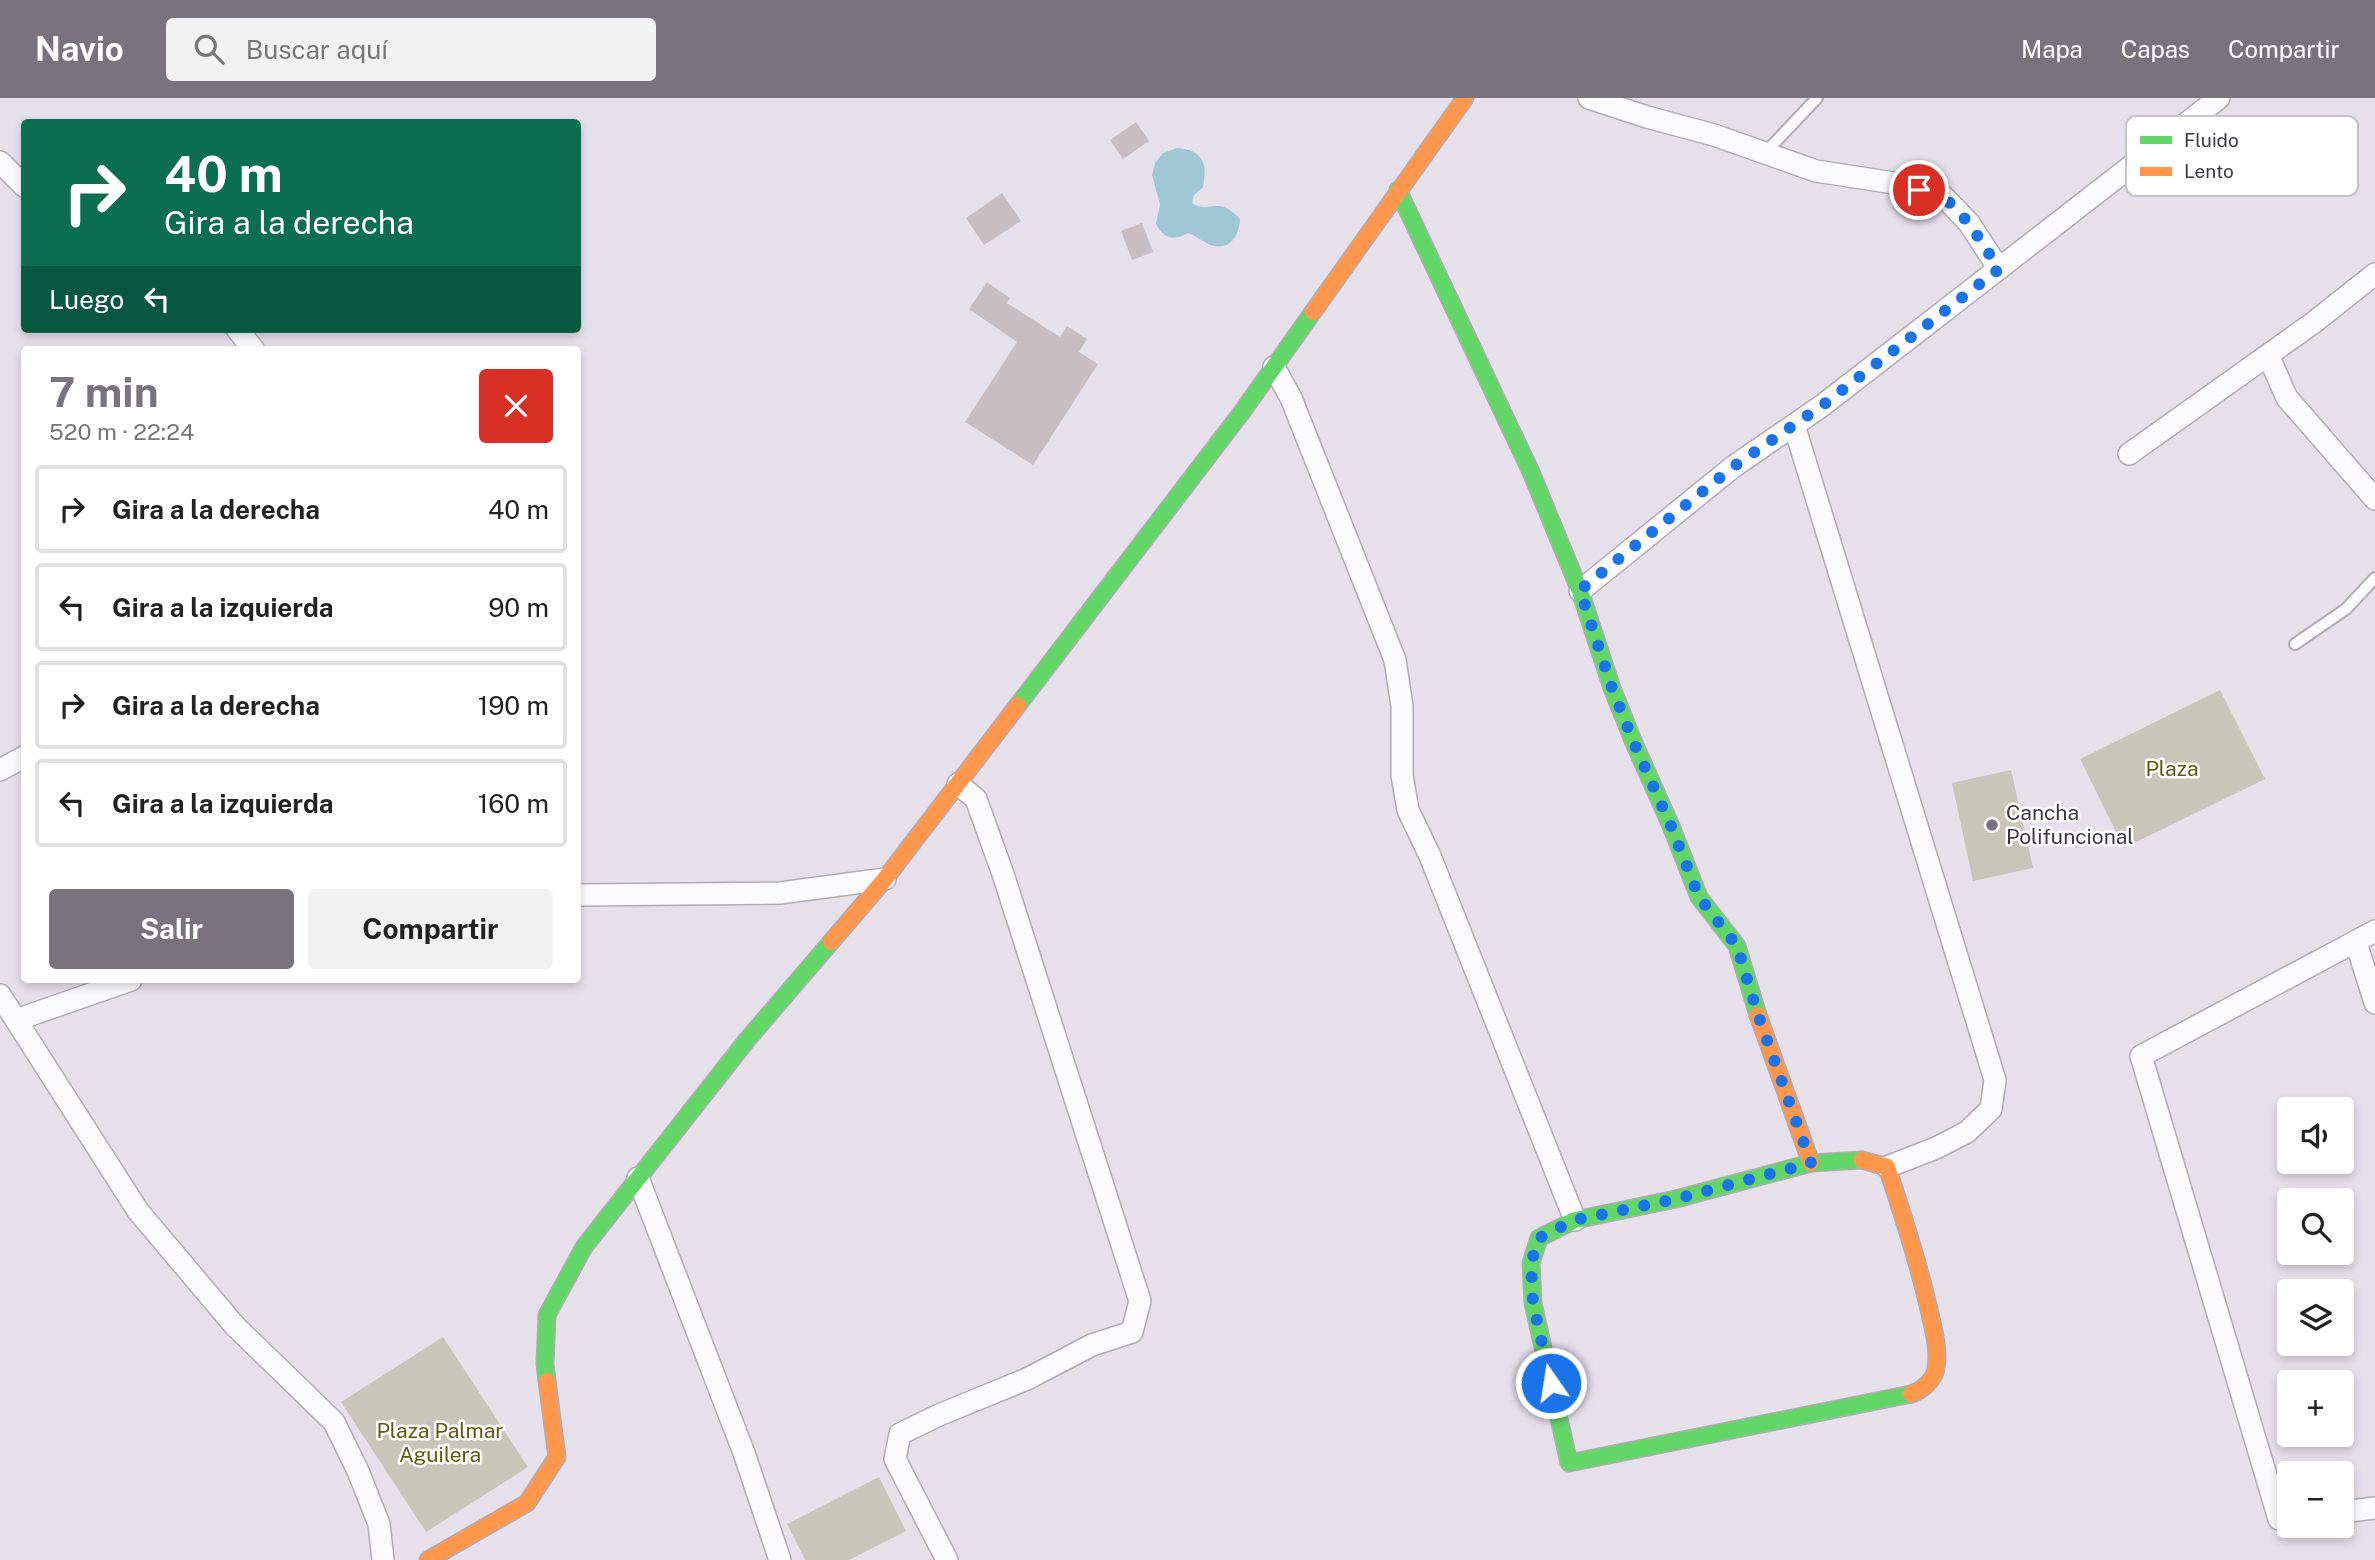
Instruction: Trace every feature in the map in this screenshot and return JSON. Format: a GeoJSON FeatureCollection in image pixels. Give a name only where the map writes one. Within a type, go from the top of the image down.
{"type":"FeatureCollection","features":[{"type":"Feature","properties":{"kind":"street"},"geometry":{"type":"LineString","coordinates":[[428,1560],[527,1503],[557,1457],[545,1364],[547,1315],[583,1247],[747,1040],[885,879],[958,784],[1274,367],[1398,190],[1451,105],[1465,98]]}},
{"type":"Feature","properties":{"kind":"street"},"geometry":{"type":"LineString","coordinates":[[1589,98],[1766,152],[1816,171],[1894,183],[1945,198],[1969,223],[1999,269]]}},
{"type":"Feature","properties":{"kind":"street"},"geometry":{"type":"LineString","coordinates":[[2195,116],[2218,98]]}},
{"type":"Feature","properties":{"kind":"street"},"geometry":{"type":"LineString","coordinates":[[0,162],[21,183]]}},
{"type":"Feature","properties":{"kind":"street"},"geometry":{"type":"LineString","coordinates":[[1580,590],[1733,467],[1794,425],[2126,170]]}},
{"type":"Feature","properties":{"kind":"street"},"geometry":{"type":"LineString","coordinates":[[1398,190],[1531,472],[1580,590],[1612,688],[1699,897],[1737,946],[1758,1015],[1811,1163]]}},
{"type":"Feature","properties":{"kind":"street"},"geometry":{"type":"LineString","coordinates":[[2129,454],[2268,355],[2375,274]]}},
{"type":"Feature","properties":{"kind":"street"},"geometry":{"type":"LineString","coordinates":[[2268,355],[2287,398],[2375,499]]}},
{"type":"Feature","properties":{"kind":"street"},"geometry":{"type":"LineString","coordinates":[[1274,367],[1290,398],[1395,660],[1402,706],[1402,775],[1408,810],[1430,856],[1575,1220]]}},
{"type":"Feature","properties":{"kind":"street"},"geometry":{"type":"LineString","coordinates":[[1794,425],[1994,1080],[1991,1109],[1967,1132],[1936,1148],[1887,1167],[1862,1160],[1811,1163],[1676,1199],[1575,1220],[1539,1238],[1531,1263],[1533,1303],[1569,1463],[1919,1392],[1936,1371],[1936,1338],[1887,1167]]}},
{"type":"Feature","properties":{"kind":"street"},"geometry":{"type":"LineString","coordinates":[[0,770],[21,759]]}},
{"type":"Feature","properties":{"kind":"street"},"geometry":{"type":"LineString","coordinates":[[947,1560],[895,1459],[900,1434],[1027,1379],[1092,1345],[1132,1332],[1140,1301],[1003,874],[976,799],[958,784]]}},
{"type":"Feature","properties":{"kind":"street"},"geometry":{"type":"LineString","coordinates":[[581,895],[780,893],[885,879]]}},
{"type":"Feature","properties":{"kind":"street"},"geometry":{"type":"LineString","coordinates":[[2277,1512],[2141,1056],[2375,931]]}},
{"type":"Feature","properties":{"kind":"street"},"geometry":{"type":"LineString","coordinates":[[2356,942],[2375,1003]]}},
{"type":"Feature","properties":{"kind":"street"},"geometry":{"type":"LineString","coordinates":[[16,1020],[122,983]]}},
{"type":"Feature","properties":{"kind":"street"},"geometry":{"type":"LineString","coordinates":[[0,995],[138,1211],[235,1326],[334,1422],[358,1471],[379,1524],[383,1560]]}},
{"type":"Feature","properties":{"kind":"street"},"geometry":{"type":"LineString","coordinates":[[638,1178],[744,1453],[780,1560]]}},
{"type":"Feature","properties":{"kind":"street"},"geometry":{"type":"LineString","coordinates":[[2354,1511],[2375,1508]]}},
{"type":"Feature","properties":{"kind":"lane"},"geometry":{"type":"LineString","coordinates":[[1766,152],[1817,98]]}},
{"type":"Feature","properties":{"kind":"lane"},"geometry":{"type":"LineString","coordinates":[[2295,644],[2346,609],[2375,578]]}},
{"type":"Feature","properties":{"kind":"green space","name":"Plaza"},"geometry":{"type":"Polygon","coordinates":[[[2220,690],[2265,779],[2124,848],[2080,759],[2220,690]]]}},
{"type":"Feature","properties":{"kind":"green space","name":"Cancha Polifuncional"},"geometry":{"type":"Polygon","coordinates":[[[2011,770],[2033,868],[1973,881],[1952,783],[2011,770]]]}},
{"type":"Feature","properties":{"kind":"green space","name":"Plaza Palmar Aguilera"},"geometry":{"type":"Polygon","coordinates":[[[443,1337],[528,1467],[426,1532],[341,1402],[443,1337]]]}},
{"type":"Feature","properties":{"kind":"green space"},"geometry":{"type":"Polygon","coordinates":[[[879,1477],[906,1531],[849,1560],[805,1560],[787,1524],[879,1477]]]}},
{"type":"Feature","properties":{"kind":"water"},"geometry":{"type":"Polygon","coordinates":[[[1177,148],[1198,155],[1204,165],[1203,187],[1194,195],[1192,203],[1203,207],[1225,208],[1240,219],[1237,234],[1224,246],[1211,245],[1188,233],[1169,237],[1162,233],[1156,224],[1160,204],[1152,175],[1155,163],[1163,153],[1177,148]]]}},
{"type":"Feature","properties":{"kind":"building"},"geometry":{"type":"Polygon","coordinates":[[[1136,122],[1149,141],[1123,159],[1110,140],[1136,122]]]}},
{"type":"Feature","properties":{"kind":"building"},"geometry":{"type":"Polygon","coordinates":[[[1002,193],[1021,221],[984,245],[966,218],[1002,193]]]}},
{"type":"Feature","properties":{"kind":"building"},"geometry":{"type":"Polygon","coordinates":[[[1142,223],[1153,252],[1132,260],[1121,231],[1142,223]]]}},
{"type":"Feature","properties":{"kind":"building"},"geometry":{"type":"Polygon","coordinates":[[[987,282],[1010,298],[1007,303],[1060,337],[1067,326],[1087,339],[1079,352],[1098,364],[1033,465],[965,422],[1017,342],[969,309],[987,282]]]}},
{"type":"Feature","properties":{"kind":"building"},"geometry":{"type":"Polygon","coordinates":[[[427,1420],[444,1427],[437,1443],[420,1435],[427,1420]]]}},
{"type":"Feature","properties":{"kind":"traffic: fast"},"geometry":{"type":"LineString","coordinates":[[1398,190],[1531,472],[1580,591],[1612,688],[1634,743],[1699,897],[1737,946],[1758,1015]]}},
{"type":"Feature","properties":{"kind":"traffic: fast"},"geometry":{"type":"LineString","coordinates":[[1018,705],[1242,412],[1313,312]]}},
{"type":"Feature","properties":{"kind":"traffic: fast"},"geometry":{"type":"LineString","coordinates":[[547,1381],[547,1315],[584,1247],[747,1040],[831,942]]}},
{"type":"Feature","properties":{"kind":"traffic: fast"},"geometry":{"type":"LineString","coordinates":[[1862,1160],[1811,1163],[1676,1199],[1575,1220],[1539,1238],[1531,1263],[1533,1303],[1569,1463],[1911,1394]]}},
{"type":"Feature","properties":{"kind":"traffic: slow"},"geometry":{"type":"LineString","coordinates":[[1313,312],[1465,98]]}},
{"type":"Feature","properties":{"kind":"traffic: slow"},"geometry":{"type":"LineString","coordinates":[[831,942],[885,879],[1018,705]]}},
{"type":"Feature","properties":{"kind":"traffic: slow"},"geometry":{"type":"LineString","coordinates":[[1758,1015],[1811,1163]]}},
{"type":"Feature","properties":{"kind":"traffic: slow"},"geometry":{"type":"LineString","coordinates":[[1862,1160],[1887,1167],[1916,1258],[1936,1341],[1935,1372],[1927,1384],[1911,1394]]}},
{"type":"Feature","properties":{"kind":"traffic: slow"},"geometry":{"type":"LineString","coordinates":[[428,1560],[527,1503],[557,1457],[547,1381]]}},
{"type":"Feature","properties":{"kind":"place","name":"Cancha Polifuncional"},"geometry":{"type":"Point","coordinates":[1992,825]}},
{"type":"Feature","properties":{"kind":"route"},"geometry":{"type":"LineString","coordinates":[[1551,1383],[1533,1303],[1531,1263],[1539,1238],[1575,1220],[1676,1199],[1811,1163],[1758,1015],[1737,946],[1699,897],[1612,688],[1580,590],[1733,467],[1823,405],[1999,269],[1969,223],[1945,198],[1919,190]]}}]}
